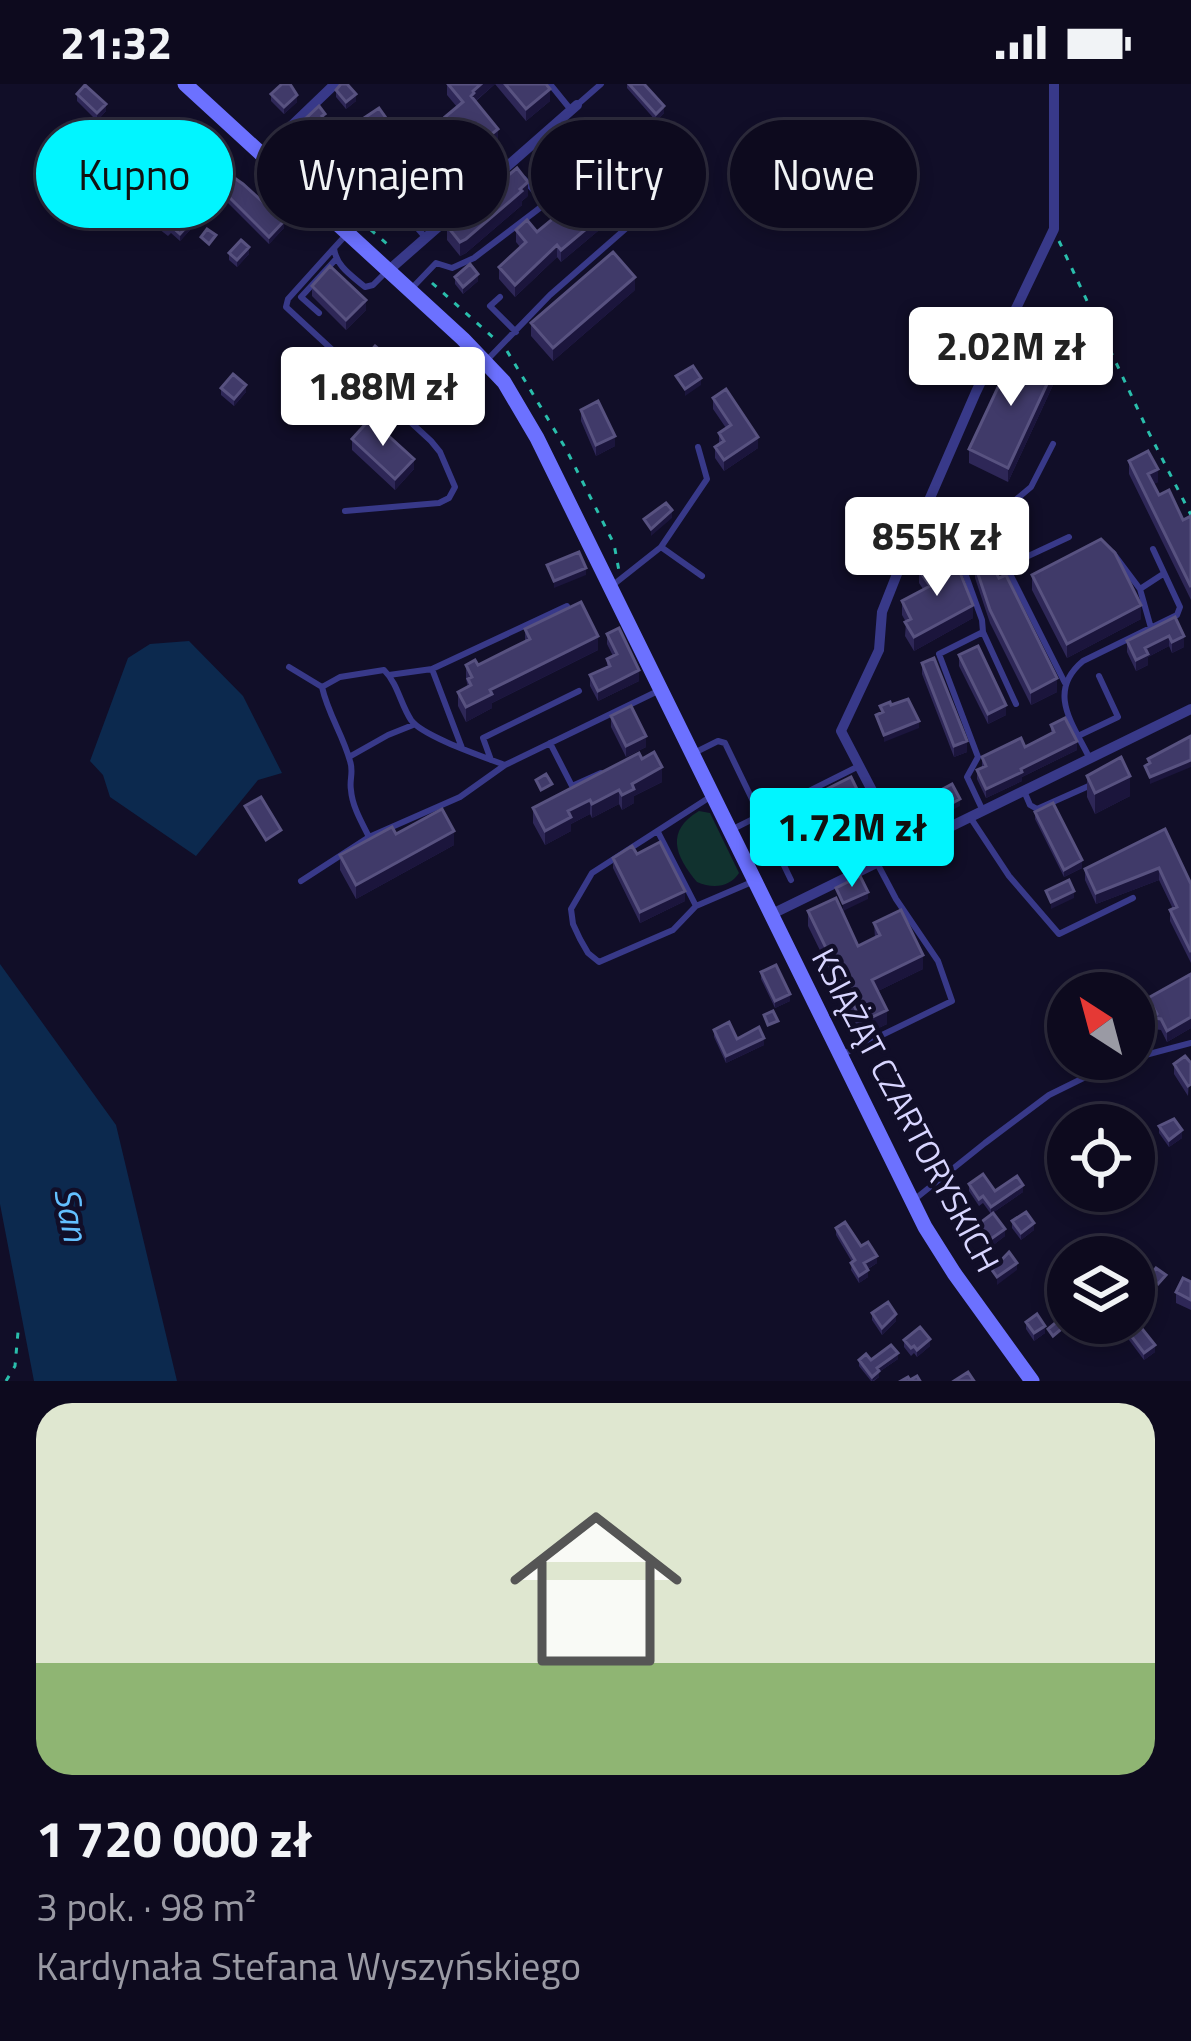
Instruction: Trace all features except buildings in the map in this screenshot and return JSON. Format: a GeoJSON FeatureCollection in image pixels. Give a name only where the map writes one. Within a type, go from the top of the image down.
{"type":"FeatureCollection","features":[{"type":"Feature","properties":{"kind":"main road","name":"KSIĄŻĄT CZARTORYSKICH"},"geometry":{"type":"LineString","coordinates":[[185,84],[257,149]]}},
{"type":"Feature","properties":{"kind":"main road","name":"KSIĄŻĄT CZARTORYSKICH"},"geometry":{"type":"LineString","coordinates":[[342,228],[504,382],[537,438],[913,1202],[954,1274],[1032,1381]]}},
{"type":"Feature","properties":{"kind":"street"},"geometry":{"type":"LineString","coordinates":[[297,120],[335,84]]}},
{"type":"Feature","properties":{"kind":"street"},"geometry":{"type":"LineString","coordinates":[[902,850],[841,730],[879,650],[881,612],[976,392],[1054,230],[1054,84]]}},
{"type":"Feature","properties":{"kind":"street"},"geometry":{"type":"LineString","coordinates":[[388,270],[574,107]]}},
{"type":"Feature","properties":{"kind":"street"},"geometry":{"type":"LineString","coordinates":[[770,915],[1191,710]]}},
{"type":"Feature","properties":{"kind":"lane"},"geometry":{"type":"LineString","coordinates":[[550,84],[574,107],[601,84]]}},
{"type":"Feature","properties":{"kind":"lane"},"geometry":{"type":"LineString","coordinates":[[410,290],[436,263],[452,268],[473,258],[545,204],[509,163]]}},
{"type":"Feature","properties":{"kind":"lane"},"geometry":{"type":"LineString","coordinates":[[417,228],[425,237]]}},
{"type":"Feature","properties":{"kind":"lane"},"geometry":{"type":"LineString","coordinates":[[485,361],[626,228]]}},
{"type":"Feature","properties":{"kind":"lane"},"geometry":{"type":"LineString","coordinates":[[345,511],[439,503],[449,498],[454,487],[431,441],[286,307],[288,298],[348,233]]}},
{"type":"Feature","properties":{"kind":"lane"},"geometry":{"type":"LineString","coordinates":[[334,248],[336,259],[364,286],[373,285],[388,270]]}},
{"type":"Feature","properties":{"kind":"lane"},"geometry":{"type":"LineString","coordinates":[[319,313],[301,297],[336,259]]}},
{"type":"Feature","properties":{"kind":"lane"},"geometry":{"type":"LineString","coordinates":[[500,297],[490,306],[516,332]]}},
{"type":"Feature","properties":{"kind":"lane"},"geometry":{"type":"LineString","coordinates":[[1053,444],[1030,487],[988,523],[1065,683]]}},
{"type":"Feature","properties":{"kind":"lane"},"geometry":{"type":"LineString","coordinates":[[610,587],[662,547],[707,479],[698,447]]}},
{"type":"Feature","properties":{"kind":"lane"},"geometry":{"type":"LineString","coordinates":[[1007,566],[1069,537]]}},
{"type":"Feature","properties":{"kind":"lane"},"geometry":{"type":"LineString","coordinates":[[662,547],[702,576]]}},
{"type":"Feature","properties":{"kind":"lane"},"geometry":{"type":"LineString","coordinates":[[1090,759],[1062,698],[1065,683],[1083,661],[1177,615],[1180,607],[1153,549]]}},
{"type":"Feature","properties":{"kind":"lane"},"geometry":{"type":"LineString","coordinates":[[1113,554],[1140,589],[1150,628]]}},
{"type":"Feature","properties":{"kind":"lane"},"geometry":{"type":"LineString","coordinates":[[965,573],[1001,556]]}},
{"type":"Feature","properties":{"kind":"lane"},"geometry":{"type":"LineString","coordinates":[[952,566],[965,573],[983,632],[1016,704]]}},
{"type":"Feature","properties":{"kind":"lane"},"geometry":{"type":"LineString","coordinates":[[1140,589],[1164,573]]}},
{"type":"Feature","properties":{"kind":"lane"},"geometry":{"type":"LineString","coordinates":[[389,675],[432,669],[567,606]]}},
{"type":"Feature","properties":{"kind":"lane"},"geometry":{"type":"LineString","coordinates":[[983,632],[939,654],[978,758],[967,777],[977,814],[1009,876],[1059,934],[1133,898]]}},
{"type":"Feature","properties":{"kind":"lane"},"geometry":{"type":"LineString","coordinates":[[289,667],[322,687],[327,711],[353,769],[350,789],[369,837]]}},
{"type":"Feature","properties":{"kind":"lane"},"geometry":{"type":"LineString","coordinates":[[432,669],[462,748]]}},
{"type":"Feature","properties":{"kind":"lane"},"geometry":{"type":"LineString","coordinates":[[322,687],[340,677],[384,670],[413,725],[505,765]]}},
{"type":"Feature","properties":{"kind":"lane"},"geometry":{"type":"LineString","coordinates":[[1078,736],[1118,717],[1099,676]]}},
{"type":"Feature","properties":{"kind":"lane"},"geometry":{"type":"LineString","coordinates":[[301,880],[369,837],[460,796],[505,765],[661,690]]}},
{"type":"Feature","properties":{"kind":"lane"},"geometry":{"type":"LineString","coordinates":[[491,760],[483,738],[579,691]]}},
{"type":"Feature","properties":{"kind":"lane"},"geometry":{"type":"LineString","coordinates":[[349,757],[413,725]]}},
{"type":"Feature","properties":{"kind":"lane"},"geometry":{"type":"LineString","coordinates":[[692,754],[718,741],[725,743],[791,880]]}},
{"type":"Feature","properties":{"kind":"lane"},"geometry":{"type":"LineString","coordinates":[[550,743],[572,786],[603,772]]}},
{"type":"Feature","properties":{"kind":"lane"},"geometry":{"type":"LineString","coordinates":[[730,831],[860,766]]}},
{"type":"Feature","properties":{"kind":"lane"},"geometry":{"type":"LineString","coordinates":[[1024,791],[1030,805],[1037,808],[1094,783]]}},
{"type":"Feature","properties":{"kind":"lane"},"geometry":{"type":"LineString","coordinates":[[713,795],[592,873],[571,909],[580,939],[598,962],[673,929],[696,906],[754,881]]}},
{"type":"Feature","properties":{"kind":"lane"},"geometry":{"type":"LineString","coordinates":[[658,832],[696,906]]}},
{"type":"Feature","properties":{"kind":"lane"},"geometry":{"type":"LineString","coordinates":[[840,1055],[952,1001],[938,961],[877,862]]}},
{"type":"Feature","properties":{"kind":"lane"},"geometry":{"type":"LineString","coordinates":[[1155,1052],[1191,1043]]}},
{"type":"Feature","properties":{"kind":"lane"},"geometry":{"type":"LineString","coordinates":[[913,1202],[1049,1096],[1081,1080]]}},
{"type":"Feature","properties":{"kind":"path"},"geometry":{"type":"LineString","coordinates":[[1054,230],[1191,515]]}},
{"type":"Feature","properties":{"kind":"path"},"geometry":{"type":"LineString","coordinates":[[6,1381],[15,1366],[18,1332]]}},
{"type":"Feature","properties":{"kind":"green space"},"geometry":{"type":"Polygon","coordinates":[[[699,811],[710,813],[739,873],[726,884],[697,882],[679,853],[681,827],[699,811]]]}},
{"type":"Feature","properties":{"kind":"water"},"geometry":{"type":"Polygon","coordinates":[[[189,641],[243,696],[282,773],[258,780],[196,856],[110,797],[103,775],[90,761],[128,658],[150,644],[189,641]]]}},
{"type":"Feature","properties":{"kind":"water","name":"San"},"geometry":{"type":"Polygon","coordinates":[[[0,964],[116,1125],[177,1381],[34,1381],[0,1204],[0,964]]]}}]}
